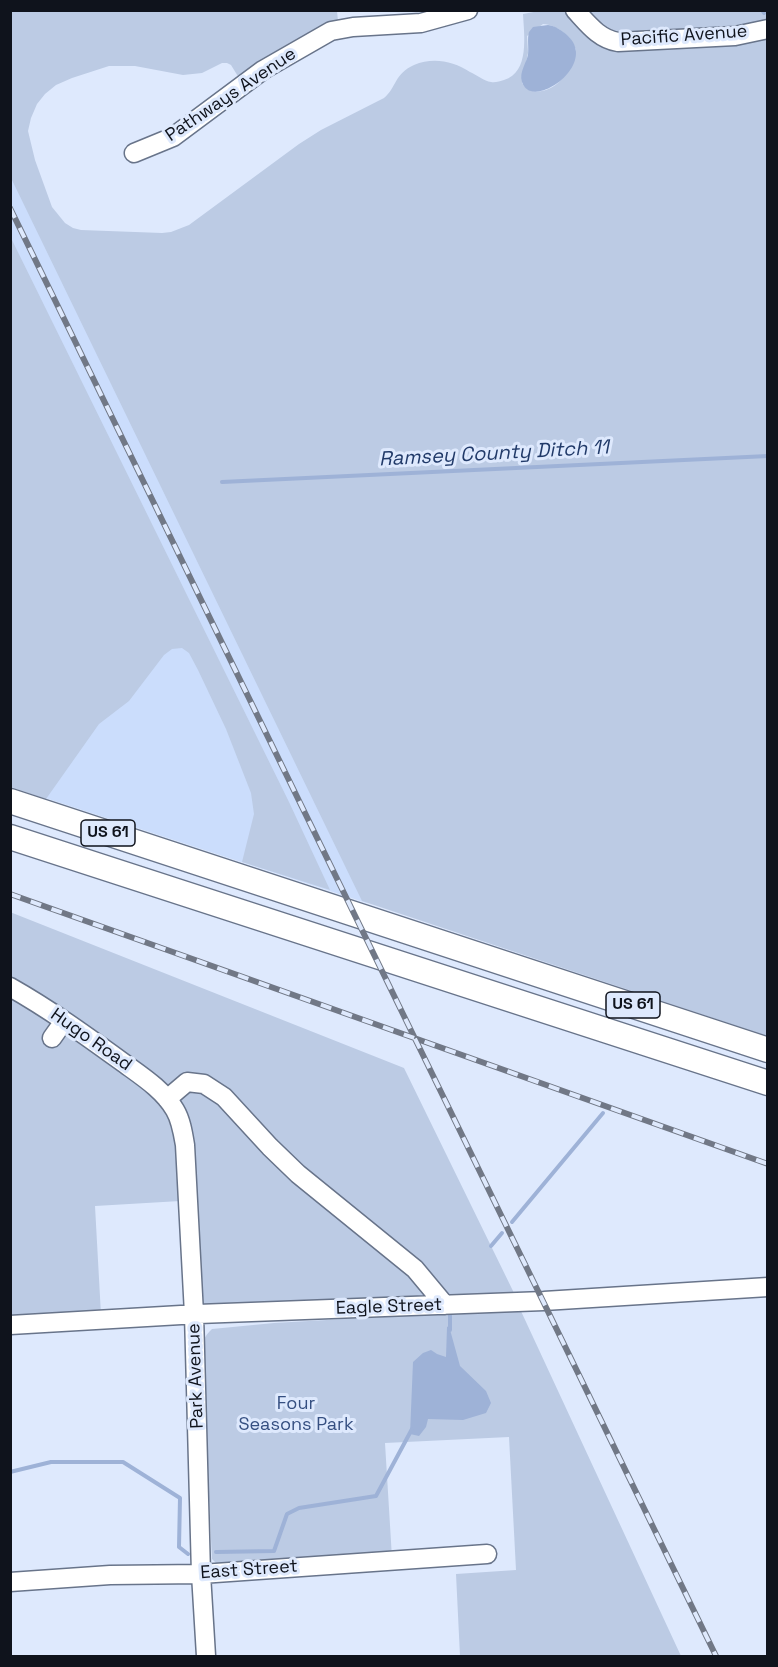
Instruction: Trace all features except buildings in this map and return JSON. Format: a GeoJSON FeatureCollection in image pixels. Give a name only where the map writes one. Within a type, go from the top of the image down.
{"type":"FeatureCollection","features":[{"type":"Feature","properties":{"kind":"main road","name":"US 61"},"geometry":{"type":"LineString","coordinates":[[10,801],[768,1050]]}},
{"type":"Feature","properties":{"kind":"main road","name":"US 61"},"geometry":{"type":"LineString","coordinates":[[10,837],[768,1083]]}},
{"type":"Feature","properties":{"kind":"street","name":"Pathways Avenue"},"geometry":{"type":"LineString","coordinates":[[134,153],[173,137],[258,73],[331,32],[350,27],[421,23],[468,10]]}},
{"type":"Feature","properties":{"kind":"street","name":"Pacific Avenue"},"geometry":{"type":"LineString","coordinates":[[575,10],[600,36],[618,42],[735,36],[768,29]]}},
{"type":"Feature","properties":{"kind":"street","name":"Hugo Road"},"geometry":{"type":"LineString","coordinates":[[10,987],[64,1021],[152,1084],[167,1099]]}},
{"type":"Feature","properties":{"kind":"street"},"geometry":{"type":"LineString","coordinates":[[52,1038],[64,1021]]}},
{"type":"Feature","properties":{"kind":"street"},"geometry":{"type":"LineString","coordinates":[[167,1099],[187,1082],[204,1084],[224,1097],[298,1174],[415,1269],[445,1305]]}},
{"type":"Feature","properties":{"kind":"street","name":"Park Avenue"},"geometry":{"type":"LineString","coordinates":[[167,1099],[176,1110],[183,1129],[185,1145],[194,1314],[201,1574],[206,1656]]}},
{"type":"Feature","properties":{"kind":"street","name":"Eagle Street"},"geometry":{"type":"LineString","coordinates":[[10,1325],[194,1314],[544,1301],[768,1287]]}},
{"type":"Feature","properties":{"kind":"street","name":"East Street"},"geometry":{"type":"LineString","coordinates":[[10,1582],[110,1575],[201,1574],[486,1554]]}},
{"type":"Feature","properties":{"kind":"shaded area"},"geometry":{"type":"Polygon","coordinates":[[[548,25],[568,36],[575,48],[575,60],[560,81],[537,92],[528,90],[521,78],[528,55],[529,32],[533,27],[548,25]]]}},
{"type":"Feature","properties":{"kind":"shaded area"},"geometry":{"type":"Polygon","coordinates":[[[10,172],[367,903],[21,790],[10,172]]]}},
{"type":"Feature","properties":{"kind":"shaded area"},"geometry":{"type":"Polygon","coordinates":[[[449,1326],[460,1366],[486,1391],[491,1403],[486,1413],[463,1420],[428,1419],[426,1427],[419,1436],[410,1434],[413,1362],[423,1353],[431,1350],[446,1357],[447,1327],[449,1326]]]}},
{"type":"Feature","properties":{"kind":"green space"},"geometry":{"type":"Polygon","coordinates":[[[10,11],[337,11],[338,21],[239,78],[231,65],[227,63],[222,63],[202,73],[183,75],[135,66],[109,66],[56,85],[37,104],[28,131],[35,160],[52,207],[65,223],[81,230],[162,233],[189,225],[299,144],[321,130],[384,98],[399,76],[414,65],[428,61],[450,63],[493,82],[512,76],[522,61],[524,52],[523,14],[539,11],[569,11],[590,33],[767,34],[767,1036],[362,901],[11,178],[10,11]],[[543,24],[527,36],[528,53],[522,83],[530,90],[546,90],[556,85],[567,70],[576,50],[567,36],[559,29],[543,24]]]}},
{"type":"Feature","properties":{"kind":"green space"},"geometry":{"type":"Polygon","coordinates":[[[582,11],[767,11],[767,24],[619,38],[582,11]]]}},
{"type":"Feature","properties":{"kind":"green space"},"geometry":{"type":"Polygon","coordinates":[[[10,236],[289,802],[330,890],[242,862],[254,814],[251,793],[226,729],[198,670],[189,653],[182,648],[172,649],[164,655],[129,701],[99,724],[46,799],[11,787],[10,236]]]}},
{"type":"Feature","properties":{"kind":"green space"},"geometry":{"type":"Polygon","coordinates":[[[10,912],[404,1068],[514,1293],[214,1311],[206,1308],[201,1301],[188,1120],[11,979],[10,912]]]}},
{"type":"Feature","properties":{"kind":"green space"},"geometry":{"type":"Polygon","coordinates":[[[11,996],[132,1075],[157,1100],[168,1118],[176,1143],[180,1201],[95,1206],[101,1315],[11,1319],[11,996]]]}},
{"type":"Feature","properties":{"kind":"green space","name":"Four Seasons Park"},"geometry":{"type":"Polygon","coordinates":[[[520,1309],[681,1656],[460,1656],[456,1574],[516,1570],[509,1437],[385,1443],[392,1558],[223,1566],[212,1559],[202,1346],[212,1329],[274,1323],[520,1309]]]}},
{"type":"Feature","properties":{"kind":"waterway","name":"Ramsey County Ditch 11"},"geometry":{"type":"LineString","coordinates":[[222,482],[768,456]]}},
{"type":"Feature","properties":{"kind":"waterway"},"geometry":{"type":"LineString","coordinates":[[512,1222],[603,1113]]}},
{"type":"Feature","properties":{"kind":"waterway"},"geometry":{"type":"LineString","coordinates":[[491,1246],[502,1233]]}},
{"type":"Feature","properties":{"kind":"waterway"},"geometry":{"type":"LineString","coordinates":[[450,1313],[450,1330]]}},
{"type":"Feature","properties":{"kind":"waterway"},"geometry":{"type":"LineString","coordinates":[[216,1552],[274,1551],[287,1514],[299,1508],[376,1496],[412,1429]]}},
{"type":"Feature","properties":{"kind":"waterway"},"geometry":{"type":"LineString","coordinates":[[10,1472],[51,1462],[123,1462],[180,1498],[179,1547],[188,1554]]}},
{"type":"Feature","properties":{"kind":"railway"},"geometry":{"type":"LineString","coordinates":[[10,208],[716,1656]]}},
{"type":"Feature","properties":{"kind":"railway"},"geometry":{"type":"LineString","coordinates":[[10,894],[768,1164]]}}]}
